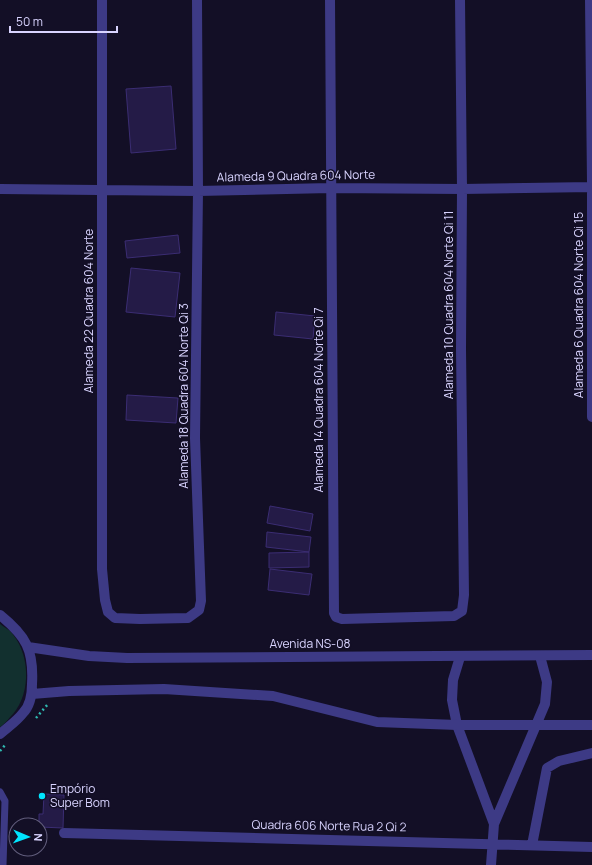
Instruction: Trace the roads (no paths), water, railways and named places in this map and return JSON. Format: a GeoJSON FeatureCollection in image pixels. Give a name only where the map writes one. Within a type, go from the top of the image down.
{"type":"FeatureCollection","features":[{"type":"Feature","properties":{"kind":"street","name":"Alameda 22 Quadra 604 Norte"},"geometry":{"type":"LineString","coordinates":[[102,0],[102,569],[105,600],[108,612],[115,618],[140,619],[188,618],[199,610],[201,601]]}},
{"type":"Feature","properties":{"kind":"street","name":"Alameda 18 Quadra 604 Norte Qi 3"},"geometry":{"type":"LineString","coordinates":[[197,0],[198,191],[195,438],[201,601]]}},
{"type":"Feature","properties":{"kind":"street","name":"Alameda 14 Quadra 604 Norte Qi 7"},"geometry":{"type":"LineString","coordinates":[[330,0],[330,188],[334,613],[336,617],[342,619],[454,616],[462,611]]}},
{"type":"Feature","properties":{"kind":"street","name":"Alameda 10 Quadra 604 Norte Qi 11"},"geometry":{"type":"LineString","coordinates":[[460,0],[462,188],[461,349],[464,595],[462,611]]}},
{"type":"Feature","properties":{"kind":"street"},"geometry":{"type":"LineString","coordinates":[[590,0],[592,182]]}},
{"type":"Feature","properties":{"kind":"street","name":"Alameda 9 Quadra 604 Norte"},"geometry":{"type":"LineString","coordinates":[[0,189],[198,191],[330,188],[592,186]]}},
{"type":"Feature","properties":{"kind":"street","name":"Alameda 6 Quadra 604 Norte Qi 15"},"geometry":{"type":"LineString","coordinates":[[592,193],[592,417]]}},
{"type":"Feature","properties":{"kind":"street"},"geometry":{"type":"LineString","coordinates":[[0,615],[16,628],[28,647],[33,667],[32,694],[24,712],[0,734]]}},
{"type":"Feature","properties":{"kind":"street","name":"Avenida NS-08"},"geometry":{"type":"LineString","coordinates":[[28,647],[89,656],[127,658],[592,656]]}},
{"type":"Feature","properties":{"kind":"street"},"geometry":{"type":"LineString","coordinates":[[491,865],[494,824],[545,704],[547,682],[540,656]]}},
{"type":"Feature","properties":{"kind":"street"},"geometry":{"type":"LineString","coordinates":[[460,657],[453,680],[452,700],[456,725],[494,824]]}},
{"type":"Feature","properties":{"kind":"street"},"geometry":{"type":"LineString","coordinates":[[32,694],[69,691],[164,689],[273,696],[377,722],[456,725],[592,725]]}},
{"type":"Feature","properties":{"kind":"street"},"geometry":{"type":"LineString","coordinates":[[532,845],[547,768],[560,760],[592,753]]}},
{"type":"Feature","properties":{"kind":"street","name":"Quadra 606 Norte Rua 2 Qi 2"},"geometry":{"type":"LineString","coordinates":[[64,833],[532,845],[592,848]]}},
{"type":"Feature","properties":{"kind":"lane"},"geometry":{"type":"LineString","coordinates":[[0,792],[5,801],[3,865]]}},
{"type":"Feature","properties":{"kind":"place","name":"Empório Super Bom"},"geometry":{"type":"Point","coordinates":[42,796]}}]}
